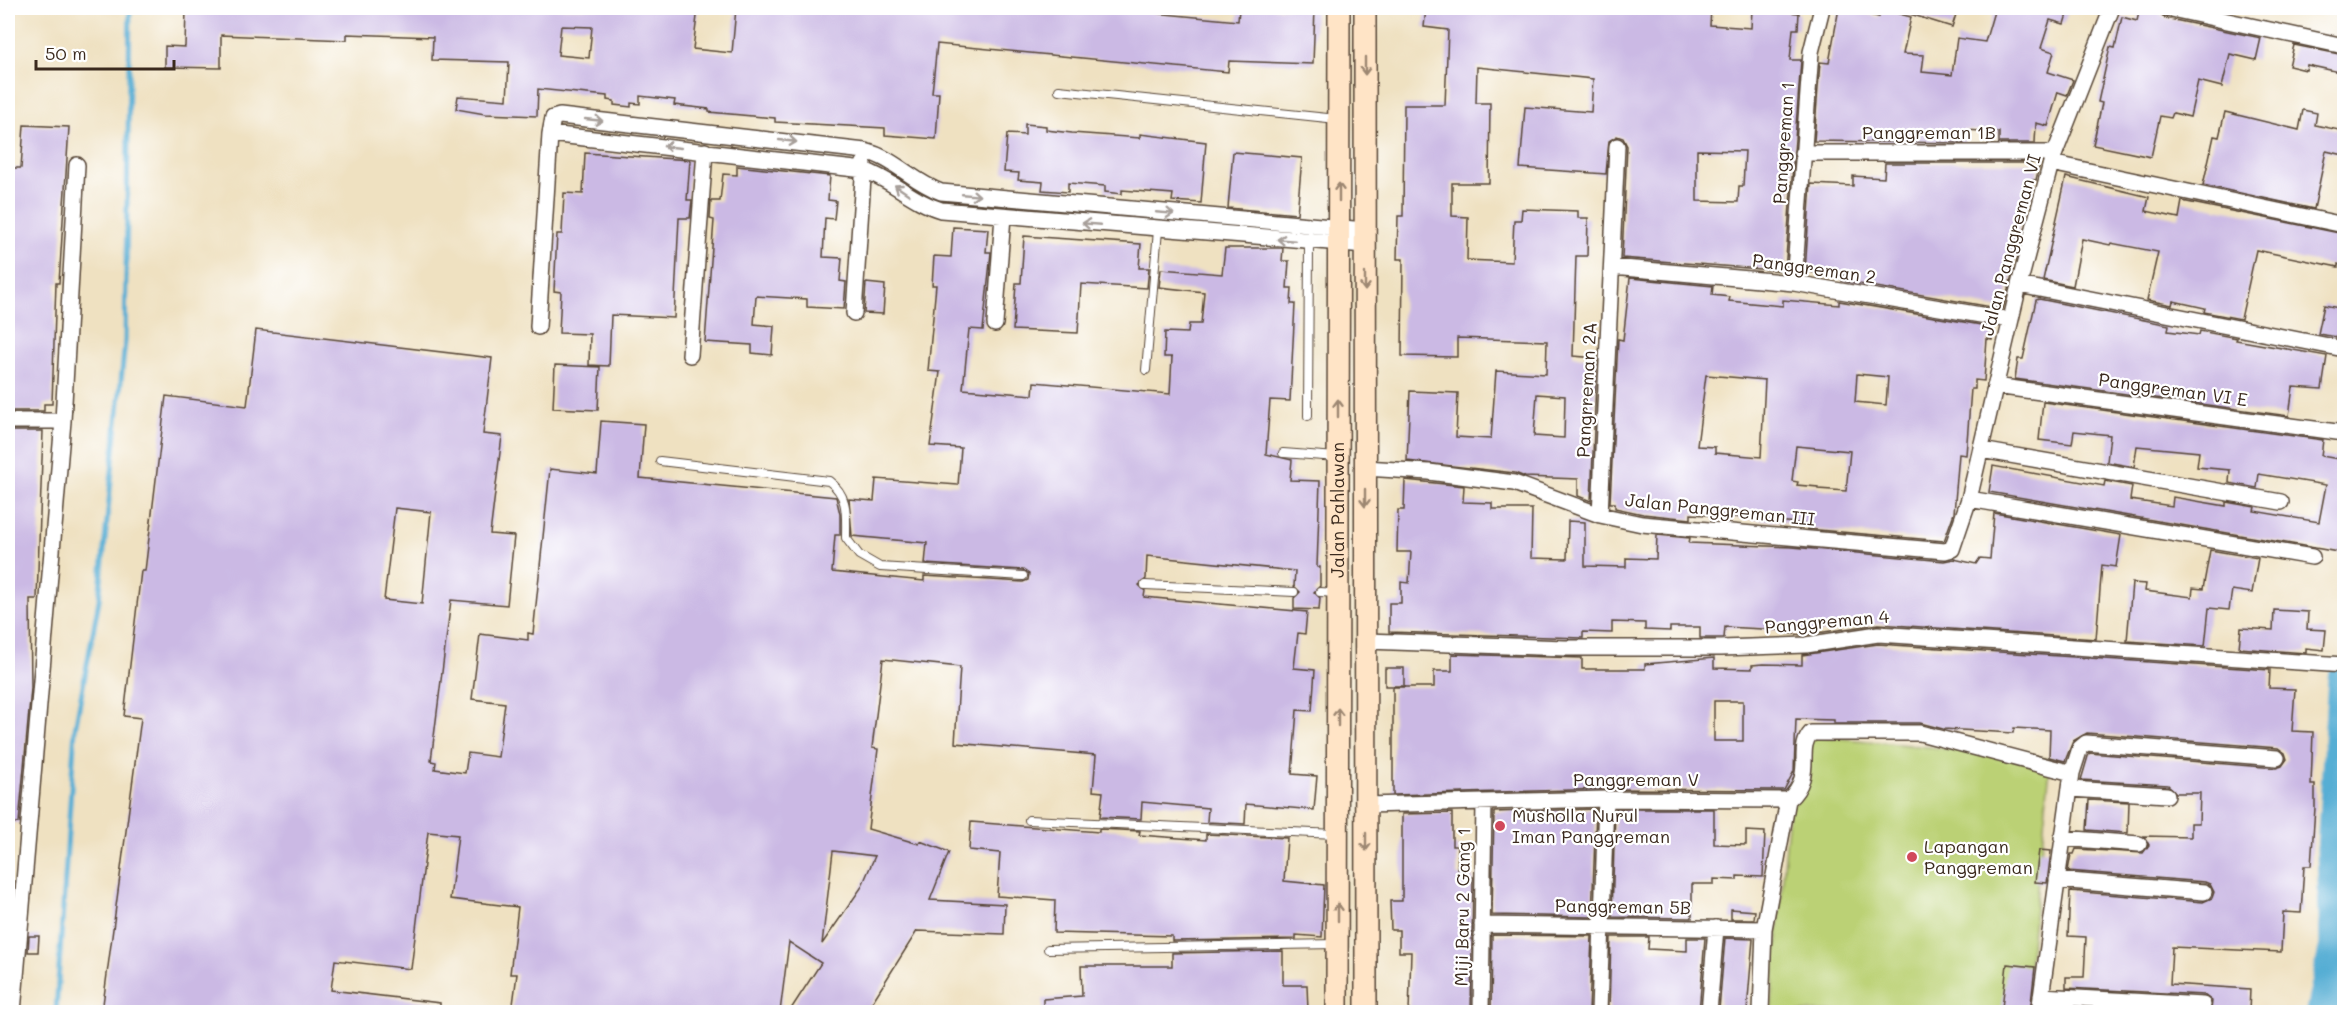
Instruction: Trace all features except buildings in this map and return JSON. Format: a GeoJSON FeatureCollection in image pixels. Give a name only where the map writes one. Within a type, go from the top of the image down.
{"type":"FeatureCollection","features":[{"type":"Feature","properties":{"kind":"main road","name":"Jalan Pahlawan"},"geometry":{"type":"LineString","coordinates":[[1337,1012],[1338,834],[1329,592],[1338,457],[1339,8]]}},
{"type":"Feature","properties":{"kind":"main road","name":"Jalan Pahlawan"},"geometry":{"type":"LineString","coordinates":[[1365,8],[1366,1012]]}},
{"type":"Feature","properties":{"kind":"main road"},"geometry":{"type":"LineString","coordinates":[[1329,592],[1366,595]]}},
{"type":"Feature","properties":{"kind":"street","name":"Panggreman 1"},"geometry":{"type":"LineString","coordinates":[[1794,283],[1811,52],[1822,8]]}},
{"type":"Feature","properties":{"kind":"street","name":"Jalan Panggreman VI"},"geometry":{"type":"LineString","coordinates":[[1969,498],[2010,320],[2053,158],[2112,8]]}},
{"type":"Feature","properties":{"kind":"street"},"geometry":{"type":"LineString","coordinates":[[2167,8],[2344,46]]}},
{"type":"Feature","properties":{"kind":"street"},"geometry":{"type":"LineString","coordinates":[[538,327],[550,134],[553,118],[560,116],[865,151],[886,158],[927,187],[941,192],[1339,237],[1365,238]]}},
{"type":"Feature","properties":{"kind":"street"},"geometry":{"type":"LineString","coordinates":[[550,134],[864,170],[884,178],[929,207],[1003,216],[1309,242],[1339,237]]}},
{"type":"Feature","properties":{"kind":"street","name":"Pangrreman 2A"},"geometry":{"type":"LineString","coordinates":[[1600,515],[1617,146]]}},
{"type":"Feature","properties":{"kind":"street"},"geometry":{"type":"LineString","coordinates":[[690,355],[705,151]]}},
{"type":"Feature","properties":{"kind":"street"},"geometry":{"type":"LineString","coordinates":[[854,313],[865,151]]}},
{"type":"Feature","properties":{"kind":"street","name":"Panggreman 1B"},"geometry":{"type":"LineString","coordinates":[[1802,153],[2053,158],[2344,225]]}},
{"type":"Feature","properties":{"kind":"street"},"geometry":{"type":"LineString","coordinates":[[13,1012],[63,421],[77,165]]}},
{"type":"Feature","properties":{"kind":"street"},"geometry":{"type":"LineString","coordinates":[[995,324],[1003,216]]}},
{"type":"Feature","properties":{"kind":"street","name":"Panggreman 2"},"geometry":{"type":"LineString","coordinates":[[1612,267],[1794,283],[2010,320]]}},
{"type":"Feature","properties":{"kind":"street"},"geometry":{"type":"LineString","coordinates":[[2019,285],[2344,349]]}},
{"type":"Feature","properties":{"kind":"street","name":"Panggreman VI E"},"geometry":{"type":"LineString","coordinates":[[1995,386],[2344,433]]}},
{"type":"Feature","properties":{"kind":"street"},"geometry":{"type":"LineString","coordinates":[[8,421],[63,421]]}},
{"type":"Feature","properties":{"kind":"street"},"geometry":{"type":"LineString","coordinates":[[1981,450],[2281,502]]}},
{"type":"Feature","properties":{"kind":"street","name":"Jalan Panggreman III"},"geometry":{"type":"LineString","coordinates":[[1365,468],[1429,472],[1514,483],[1600,515],[1642,524],[1945,551],[1954,546],[1969,498]]}},
{"type":"Feature","properties":{"kind":"street"},"geometry":{"type":"LineString","coordinates":[[1969,498],[2312,557]]}},
{"type":"Feature","properties":{"kind":"street","name":"Panggreman 4"},"geometry":{"type":"LineString","coordinates":[[1366,641],[1565,648],[1721,648],[1806,645],[1878,634],[2344,665]]}},
{"type":"Feature","properties":{"kind":"street"},"geometry":{"type":"LineString","coordinates":[[1761,1012],[1764,929],[1788,800],[1801,787],[1806,741],[1811,733],[1920,733],[2072,772]]}},
{"type":"Feature","properties":{"kind":"street"},"geometry":{"type":"LineString","coordinates":[[2039,1012],[2072,772],[2080,748],[2086,743],[2277,758]]}},
{"type":"Feature","properties":{"kind":"street"},"geometry":{"type":"LineString","coordinates":[[2070,789],[2167,795]]}},
{"type":"Feature","properties":{"kind":"street"},"geometry":{"type":"LineString","coordinates":[[1599,1012],[1606,799]]}},
{"type":"Feature","properties":{"kind":"street","name":"Panggreman V"},"geometry":{"type":"LineString","coordinates":[[1366,805],[1606,799],[1788,800]]}},
{"type":"Feature","properties":{"kind":"street","name":"Miji Baru 2 Gang 1"},"geometry":{"type":"LineString","coordinates":[[1481,1012],[1484,802]]}},
{"type":"Feature","properties":{"kind":"street"},"geometry":{"type":"LineString","coordinates":[[2062,838],[2139,844]]}},
{"type":"Feature","properties":{"kind":"street"},"geometry":{"type":"LineString","coordinates":[[2057,880],[2204,892]]}},
{"type":"Feature","properties":{"kind":"street","name":"Panggreman 5B"},"geometry":{"type":"LineString","coordinates":[[1482,925],[1764,929]]}},
{"type":"Feature","properties":{"kind":"street"},"geometry":{"type":"LineString","coordinates":[[1709,1012],[1716,928]]}},
{"type":"Feature","properties":{"kind":"street"},"geometry":{"type":"LineString","coordinates":[[2041,996],[2203,1005]]}},
{"type":"Feature","properties":{"kind":"lane"},"geometry":{"type":"LineString","coordinates":[[1059,90],[1339,119]]}},
{"type":"Feature","properties":{"kind":"lane"},"geometry":{"type":"LineString","coordinates":[[1146,370],[1158,230]]}},
{"type":"Feature","properties":{"kind":"lane"},"geometry":{"type":"LineString","coordinates":[[1308,416],[1309,242]]}},
{"type":"Feature","properties":{"kind":"lane"},"geometry":{"type":"LineString","coordinates":[[1283,453],[1338,457]]}},
{"type":"Feature","properties":{"kind":"lane"},"geometry":{"type":"LineString","coordinates":[[660,461],[829,481],[845,498],[846,538],[849,544],[859,555],[880,567],[1023,576]]}},
{"type":"Feature","properties":{"kind":"lane"},"geometry":{"type":"LineString","coordinates":[[1145,585],[1294,592]]}},
{"type":"Feature","properties":{"kind":"lane"},"geometry":{"type":"LineString","coordinates":[[1029,820],[1338,834]]}},
{"type":"Feature","properties":{"kind":"lane"},"geometry":{"type":"LineString","coordinates":[[1048,949],[1337,944]]}},
{"type":"Feature","properties":{"kind":"green space","name":"Lapangan Panggreman"},"geometry":{"type":"Polygon","coordinates":[[[1796,734],[2051,759],[2024,1012],[1771,1012],[1796,734]]]}},
{"type":"Feature","properties":{"kind":"waterway"},"geometry":{"type":"LineString","coordinates":[[56,1012],[75,729],[99,600],[125,342],[130,8]]}},
{"type":"Feature","properties":{"kind":"waterway"},"geometry":{"type":"LineString","coordinates":[[2322,1012],[2336,945],[2333,849],[2344,679]]}},
{"type":"Feature","properties":{"kind":"place","name":"Musholla Nurul Iman Panggreman"},"geometry":{"type":"Point","coordinates":[1500,826]}},
{"type":"Feature","properties":{"kind":"place","name":"Lapangan Panggreman"},"geometry":{"type":"Point","coordinates":[1912,857]}}]}
